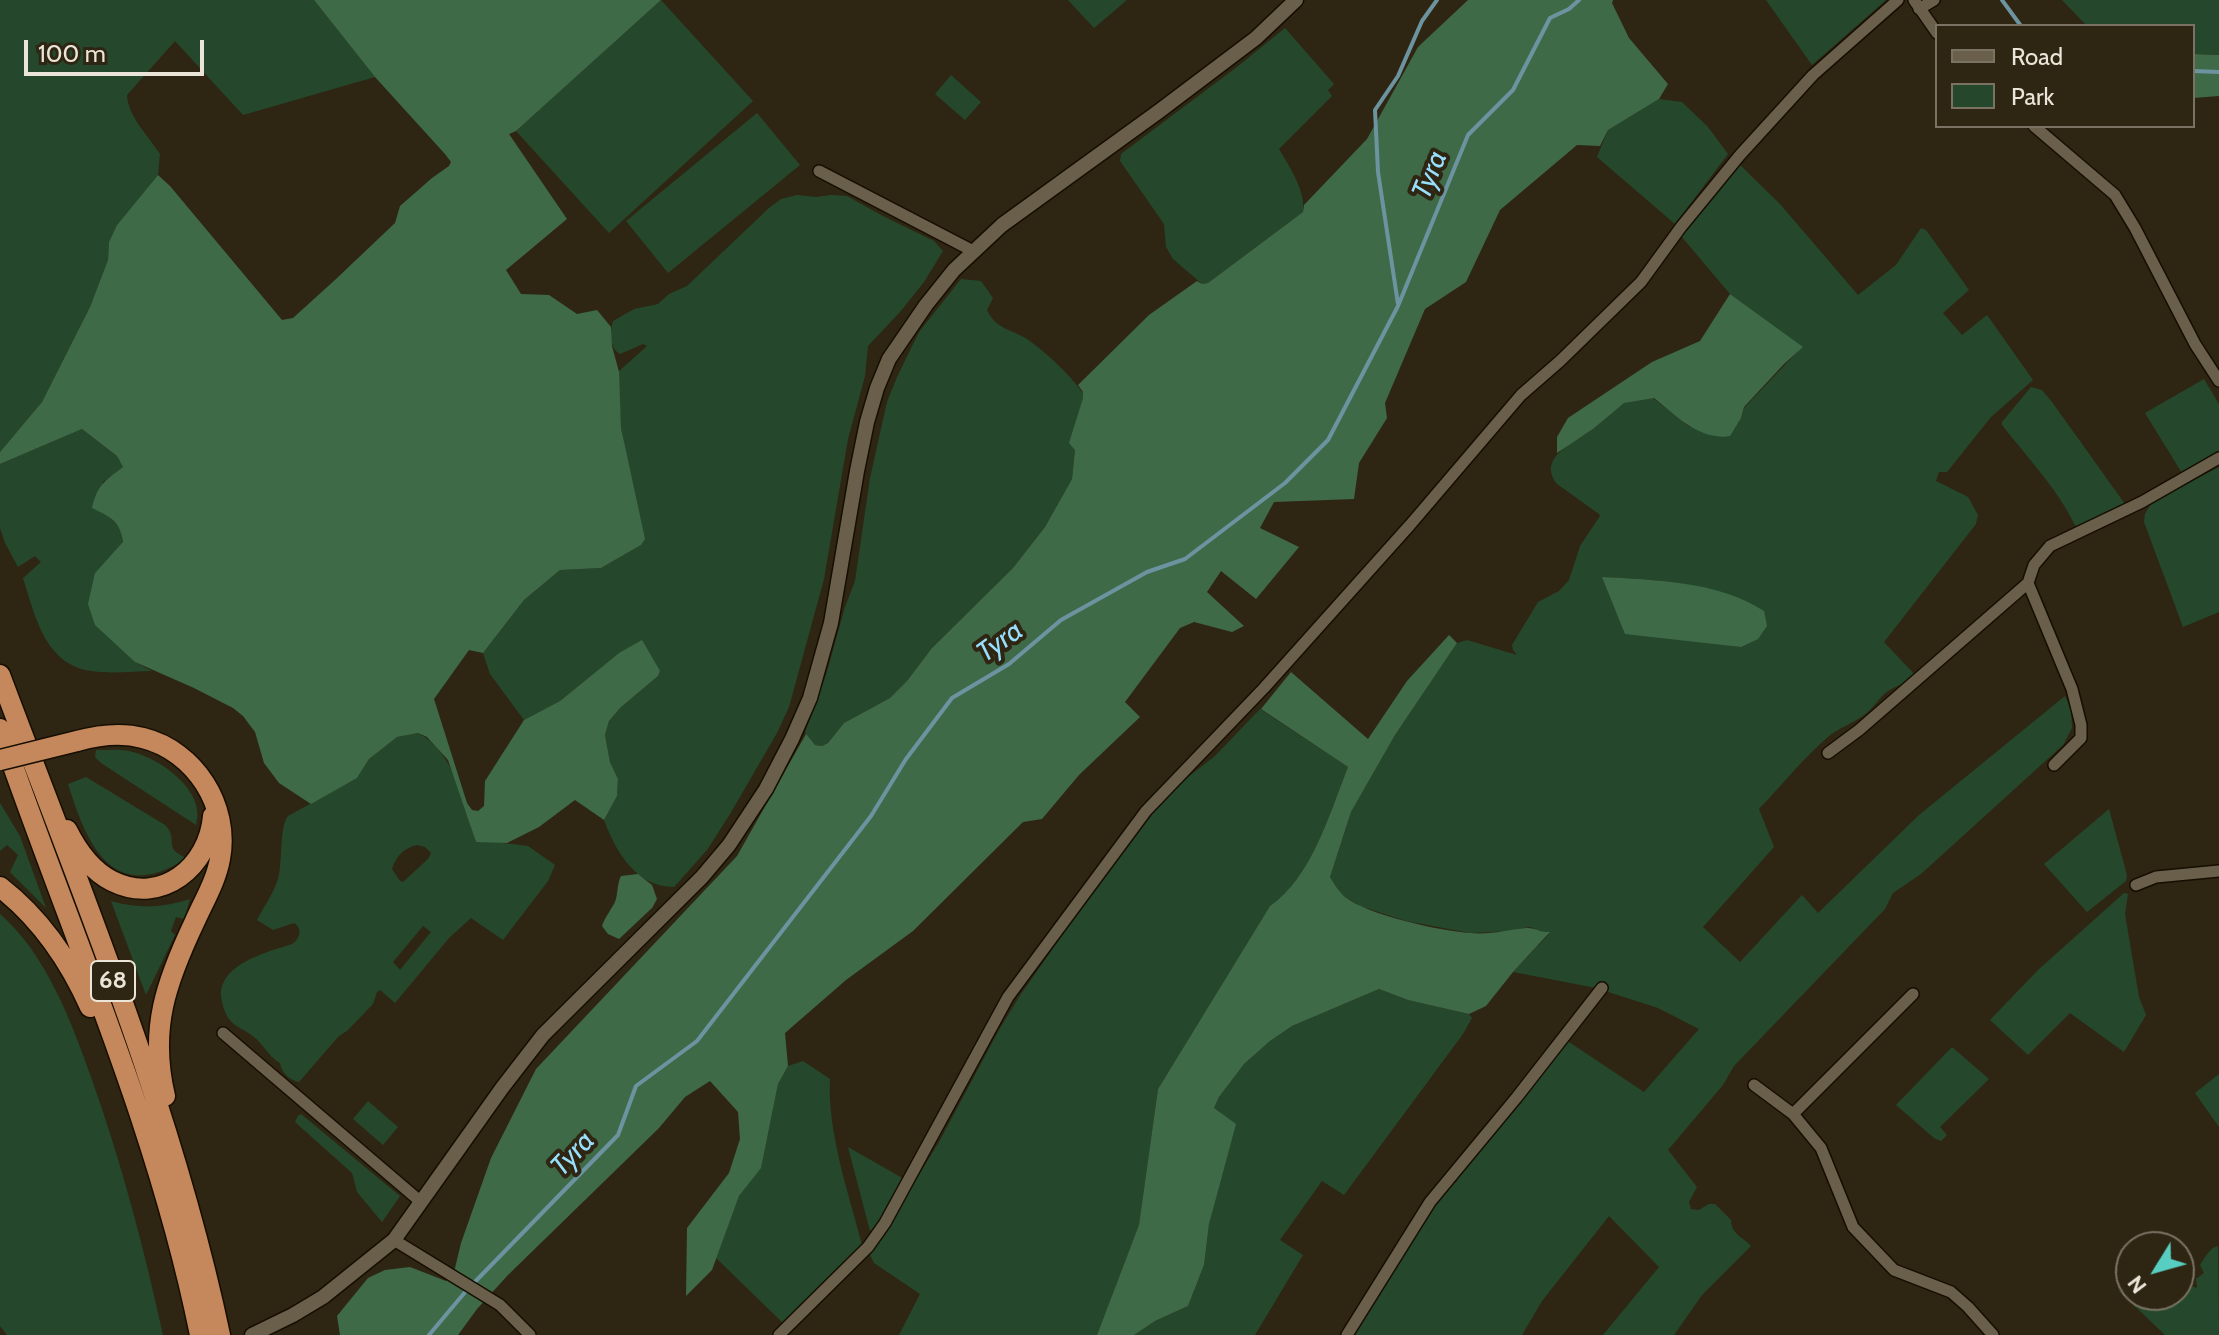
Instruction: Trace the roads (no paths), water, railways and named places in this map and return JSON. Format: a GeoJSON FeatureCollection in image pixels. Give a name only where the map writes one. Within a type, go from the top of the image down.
{"type":"FeatureCollection","features":[{"type":"Feature","properties":{"kind":"highway","name":"68"},"geometry":{"type":"LineString","coordinates":[[0,675],[157,1105],[186,1201],[220,1335]]}},
{"type":"Feature","properties":{"kind":"highway","name":"68"},"geometry":{"type":"LineString","coordinates":[[0,729],[140,1116],[169,1209],[200,1335]]}},
{"type":"Feature","properties":{"kind":"highway"},"geometry":{"type":"LineString","coordinates":[[0,760],[93,737],[121,735],[154,741],[177,754],[187,762],[211,794],[222,833],[220,860],[212,886],[169,978],[158,1035],[162,1084],[183,1156],[186,1201]]}},
{"type":"Feature","properties":{"kind":"highway"},"geometry":{"type":"LineString","coordinates":[[33,763],[52,790],[65,826],[86,859],[112,881],[132,887],[162,885],[181,876],[196,862],[210,835],[213,814],[211,794]]}},
{"type":"Feature","properties":{"kind":"highway"},"geometry":{"type":"LineString","coordinates":[[0,887],[28,912],[59,949],[99,1026],[116,1076],[140,1116]]}},
{"type":"Feature","properties":{"kind":"street"},"geometry":{"type":"LineString","coordinates":[[257,1332],[323,1297],[394,1240],[543,1035],[702,877],[729,845],[766,789],[810,698],[831,623],[860,459],[877,388],[889,359],[905,333],[954,270],[1002,225],[1256,38],[1296,0]]}},
{"type":"Feature","properties":{"kind":"street"},"geometry":{"type":"LineString","coordinates":[[779,1335],[868,1247],[885,1223],[1008,997],[1146,811],[1264,688],[1521,395],[1641,282],[1740,155],[1813,75],[1898,0]]}},
{"type":"Feature","properties":{"kind":"street"},"geometry":{"type":"LineString","coordinates":[[1934,0],[1917,5],[1935,30]]}},
{"type":"Feature","properties":{"kind":"street"},"geometry":{"type":"LineString","coordinates":[[2036,128],[2115,195],[2195,344],[2219,381]]}},
{"type":"Feature","properties":{"kind":"street"},"geometry":{"type":"LineString","coordinates":[[819,171],[973,251]]}},
{"type":"Feature","properties":{"kind":"street"},"geometry":{"type":"LineString","coordinates":[[1828,753],[1859,730],[2028,583],[2034,565],[2050,546],[2142,502],[2219,458]]}},
{"type":"Feature","properties":{"kind":"street"},"geometry":{"type":"LineString","coordinates":[[2028,583],[2072,689],[2081,725],[2081,738],[2054,765]]}},
{"type":"Feature","properties":{"kind":"street"},"geometry":{"type":"LineString","coordinates":[[2136,885],[2156,877],[2219,871]]}},
{"type":"Feature","properties":{"kind":"street"},"geometry":{"type":"LineString","coordinates":[[1347,1335],[1430,1202],[1602,988]]}},
{"type":"Feature","properties":{"kind":"street"},"geometry":{"type":"LineString","coordinates":[[1793,1114],[1913,994]]}},
{"type":"Feature","properties":{"kind":"street"},"geometry":{"type":"LineString","coordinates":[[223,1033],[421,1202]]}},
{"type":"Feature","properties":{"kind":"street"},"geometry":{"type":"LineString","coordinates":[[1754,1085],[1793,1114],[1821,1148],[1853,1227],[1894,1270],[1951,1292],[1993,1335]]}},
{"type":"Feature","properties":{"kind":"street"},"geometry":{"type":"LineString","coordinates":[[394,1240],[500,1305],[530,1335]]}},
{"type":"Feature","properties":{"kind":"waterway"},"geometry":{"type":"LineString","coordinates":[[1398,304],[1378,172],[1375,110],[1398,76],[1422,21],[1437,0]]}},
{"type":"Feature","properties":{"kind":"waterway","name":"Tyra"},"geometry":{"type":"LineString","coordinates":[[429,1335],[466,1291],[618,1135],[636,1086],[697,1041],[871,816],[906,759],[952,698],[1009,664],[1061,620],[1147,572],[1185,559],[1285,483],[1328,440],[1398,306],[1468,135],[1513,90],[1550,18],[1579,0]]}},
{"type":"Feature","properties":{"kind":"waterway"},"geometry":{"type":"LineString","coordinates":[[2002,0],[2020,24]]}},
{"type":"Feature","properties":{"kind":"waterway"},"geometry":{"type":"LineString","coordinates":[[2195,71],[2219,72]]}}]}
